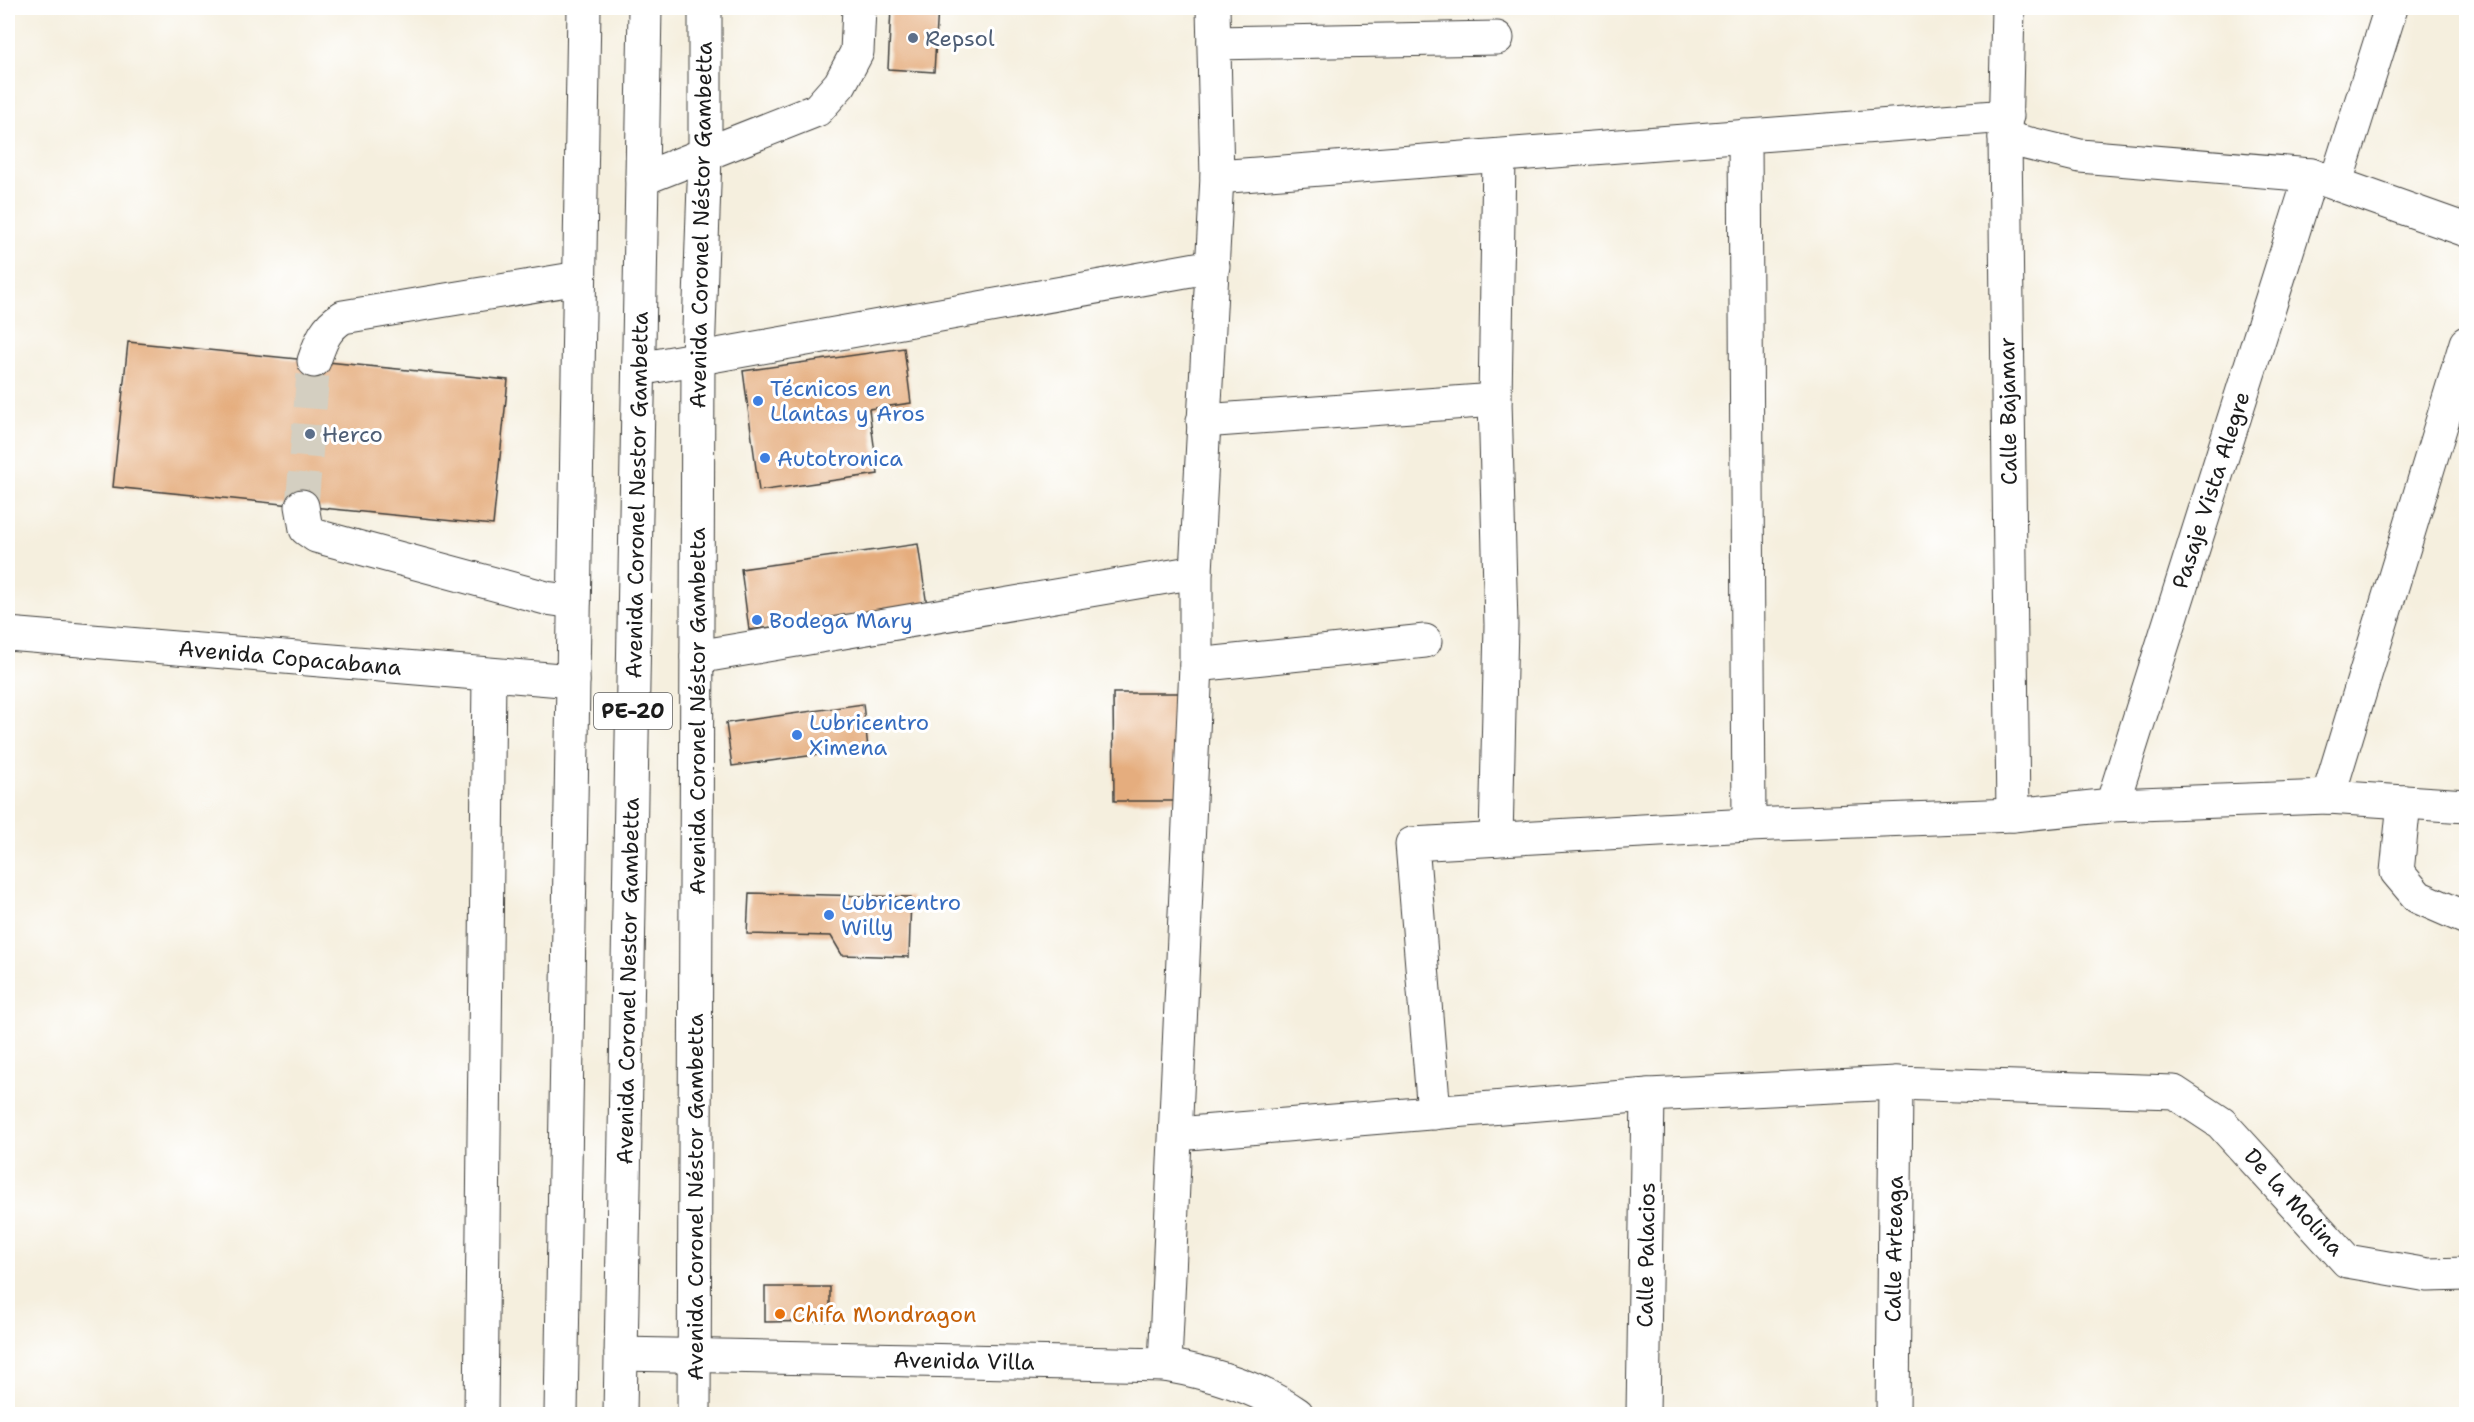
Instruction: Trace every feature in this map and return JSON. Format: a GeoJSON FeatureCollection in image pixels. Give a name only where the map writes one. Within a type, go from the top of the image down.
{"type":"FeatureCollection","features":[{"type":"Feature","properties":{"kind":"main road","name":"PE-20"},"geometry":{"type":"LineString","coordinates":[[561,1414],[584,8]]}},
{"type":"Feature","properties":{"kind":"main road","name":"Avenida Coronel Nestor Gambetta"},"geometry":{"type":"LineString","coordinates":[[620,1414],[645,8]]}},
{"type":"Feature","properties":{"kind":"main road","name":"Avenida Coronel Néstor Gambetta"},"geometry":{"type":"LineString","coordinates":[[694,1414],[698,358],[705,156],[705,8]]}},
{"type":"Feature","properties":{"kind":"main road"},"geometry":{"type":"LineString","coordinates":[[642,179],[817,110],[840,84],[857,52],[859,8]]}},
{"type":"Feature","properties":{"kind":"main road"},"geometry":{"type":"LineString","coordinates":[[1165,1365],[1177,1134],[1187,821],[1196,665],[1196,572],[1217,177],[1213,8]]}},
{"type":"Feature","properties":{"kind":"main road","name":"Calle Bajamar"},"geometry":{"type":"LineString","coordinates":[[2008,8],[2006,127],[2013,815]]}},
{"type":"Feature","properties":{"kind":"main road","name":"Pasaje Vista Alegre"},"geometry":{"type":"LineString","coordinates":[[2112,805],[2323,179],[2391,8]]}},
{"type":"Feature","properties":{"kind":"main road"},"geometry":{"type":"LineString","coordinates":[[1214,43],[1497,38]]}},
{"type":"Feature","properties":{"kind":"main road"},"geometry":{"type":"LineString","coordinates":[[1217,177],[1499,158],[1745,136],[2006,127],[2080,156],[2323,179],[2466,230]]}},
{"type":"Feature","properties":{"kind":"main road"},"geometry":{"type":"LineString","coordinates":[[1745,136],[1749,825]]}},
{"type":"Feature","properties":{"kind":"main road"},"geometry":{"type":"LineString","coordinates":[[1496,839],[1501,625],[1496,400],[1499,158]]}},
{"type":"Feature","properties":{"kind":"main road"},"geometry":{"type":"LineString","coordinates":[[639,369],[1213,266]]}},
{"type":"Feature","properties":{"kind":"main road"},"geometry":{"type":"LineString","coordinates":[[314,361],[323,334],[331,324],[343,316],[579,278]]}},
{"type":"Feature","properties":{"kind":"main road"},"geometry":{"type":"LineString","coordinates":[[2328,797],[2466,343]]}},
{"type":"Feature","properties":{"kind":"main road"},"geometry":{"type":"LineString","coordinates":[[1203,421],[1496,400]]}},
{"type":"Feature","properties":{"kind":"main road"},"geometry":{"type":"LineString","coordinates":[[302,506],[306,529],[316,536],[546,598],[574,602]]}},
{"type":"Feature","properties":{"kind":"main road"},"geometry":{"type":"LineString","coordinates":[[697,657],[1196,572]]}},
{"type":"Feature","properties":{"kind":"main road","name":"Avenida Copacabana"},"geometry":{"type":"LineString","coordinates":[[8,634],[573,681]]}},
{"type":"Feature","properties":{"kind":"main road"},"geometry":{"type":"LineString","coordinates":[[1196,665],[1425,641]]}},
{"type":"Feature","properties":{"kind":"main road"},"geometry":{"type":"LineString","coordinates":[[481,1414],[489,675]]}},
{"type":"Feature","properties":{"kind":"main road"},"geometry":{"type":"LineString","coordinates":[[1434,1113],[1412,844],[1749,825],[2013,815],[2112,805],[2328,797],[2466,806]]}},
{"type":"Feature","properties":{"kind":"main road"},"geometry":{"type":"LineString","coordinates":[[2404,802],[2397,872],[2418,897],[2466,918]]}},
{"type":"Feature","properties":{"kind":"main road"},"geometry":{"type":"LineString","coordinates":[[1177,1134],[1648,1095],[1896,1083]]}},
{"type":"Feature","properties":{"kind":"main road","name":"De la Molina"},"geometry":{"type":"LineString","coordinates":[[1896,1083],[2174,1092],[2221,1123],[2347,1261],[2428,1275],[2466,1274]]}},
{"type":"Feature","properties":{"kind":"main road","name":"Calle Arteaga"},"geometry":{"type":"LineString","coordinates":[[1893,1414],[1896,1083]]}},
{"type":"Feature","properties":{"kind":"main road","name":"Calle Palacios"},"geometry":{"type":"LineString","coordinates":[[1643,1414],[1648,1095]]}},
{"type":"Feature","properties":{"kind":"main road","name":"Avenida Villa"},"geometry":{"type":"LineString","coordinates":[[621,1353],[1165,1365],[1203,1371],[1254,1391],[1297,1414]]}},
{"type":"Feature","properties":{"kind":"building","name":"Repsol"},"geometry":{"type":"Polygon","coordinates":[[[891,8],[938,8],[934,72],[888,69],[891,8]]]}},
{"type":"Feature","properties":{"kind":"building","name":"Herco"},"geometry":{"type":"Polygon","coordinates":[[[128,342],[508,380],[493,525],[113,487],[128,342]]]}},
{"type":"Feature","properties":{"kind":"building"},"geometry":{"type":"Polygon","coordinates":[[[904,348],[911,403],[869,409],[878,474],[759,491],[743,371],[904,348]]]}},
{"type":"Feature","properties":{"kind":"building"},"geometry":{"type":"Polygon","coordinates":[[[918,544],[927,606],[749,630],[741,569],[918,544]]]}},
{"type":"Feature","properties":{"kind":"building"},"geometry":{"type":"Polygon","coordinates":[[[1113,693],[1179,693],[1180,801],[1114,801],[1113,693]]]}},
{"type":"Feature","properties":{"kind":"building","name":"Lubricentro Ximena"},"geometry":{"type":"Polygon","coordinates":[[[863,704],[868,748],[732,766],[726,723],[863,704]]]}},
{"type":"Feature","properties":{"kind":"building","name":"Lubricentro Willy"},"geometry":{"type":"Polygon","coordinates":[[[749,893],[911,897],[909,957],[842,955],[831,936],[747,934],[749,893]]]}},
{"type":"Feature","properties":{"kind":"building"},"geometry":{"type":"Polygon","coordinates":[[[765,1287],[830,1287],[830,1321],[765,1322],[765,1287]]]}},
{"type":"Feature","properties":{"kind":"tunnel"},"geometry":{"type":"LineString","coordinates":[[302,506],[314,361]]}},
{"type":"Feature","properties":{"kind":"place","name":"Repsol"},"geometry":{"type":"Point","coordinates":[913,38]}},
{"type":"Feature","properties":{"kind":"place","name":"Técnicos en Llantas y Aros"},"geometry":{"type":"Point","coordinates":[758,401]}},
{"type":"Feature","properties":{"kind":"place","name":"Herco"},"geometry":{"type":"Point","coordinates":[310,434]}},
{"type":"Feature","properties":{"kind":"place","name":"Autotronica"},"geometry":{"type":"Point","coordinates":[765,458]}},
{"type":"Feature","properties":{"kind":"place","name":"Bodega Mary"},"geometry":{"type":"Point","coordinates":[757,620]}},
{"type":"Feature","properties":{"kind":"place","name":"Lubricentro Ximena"},"geometry":{"type":"Point","coordinates":[797,735]}},
{"type":"Feature","properties":{"kind":"place","name":"Lubricentro Willy"},"geometry":{"type":"Point","coordinates":[829,915]}},
{"type":"Feature","properties":{"kind":"place","name":"Chifa Mondragon"},"geometry":{"type":"Point","coordinates":[780,1314]}}]}
